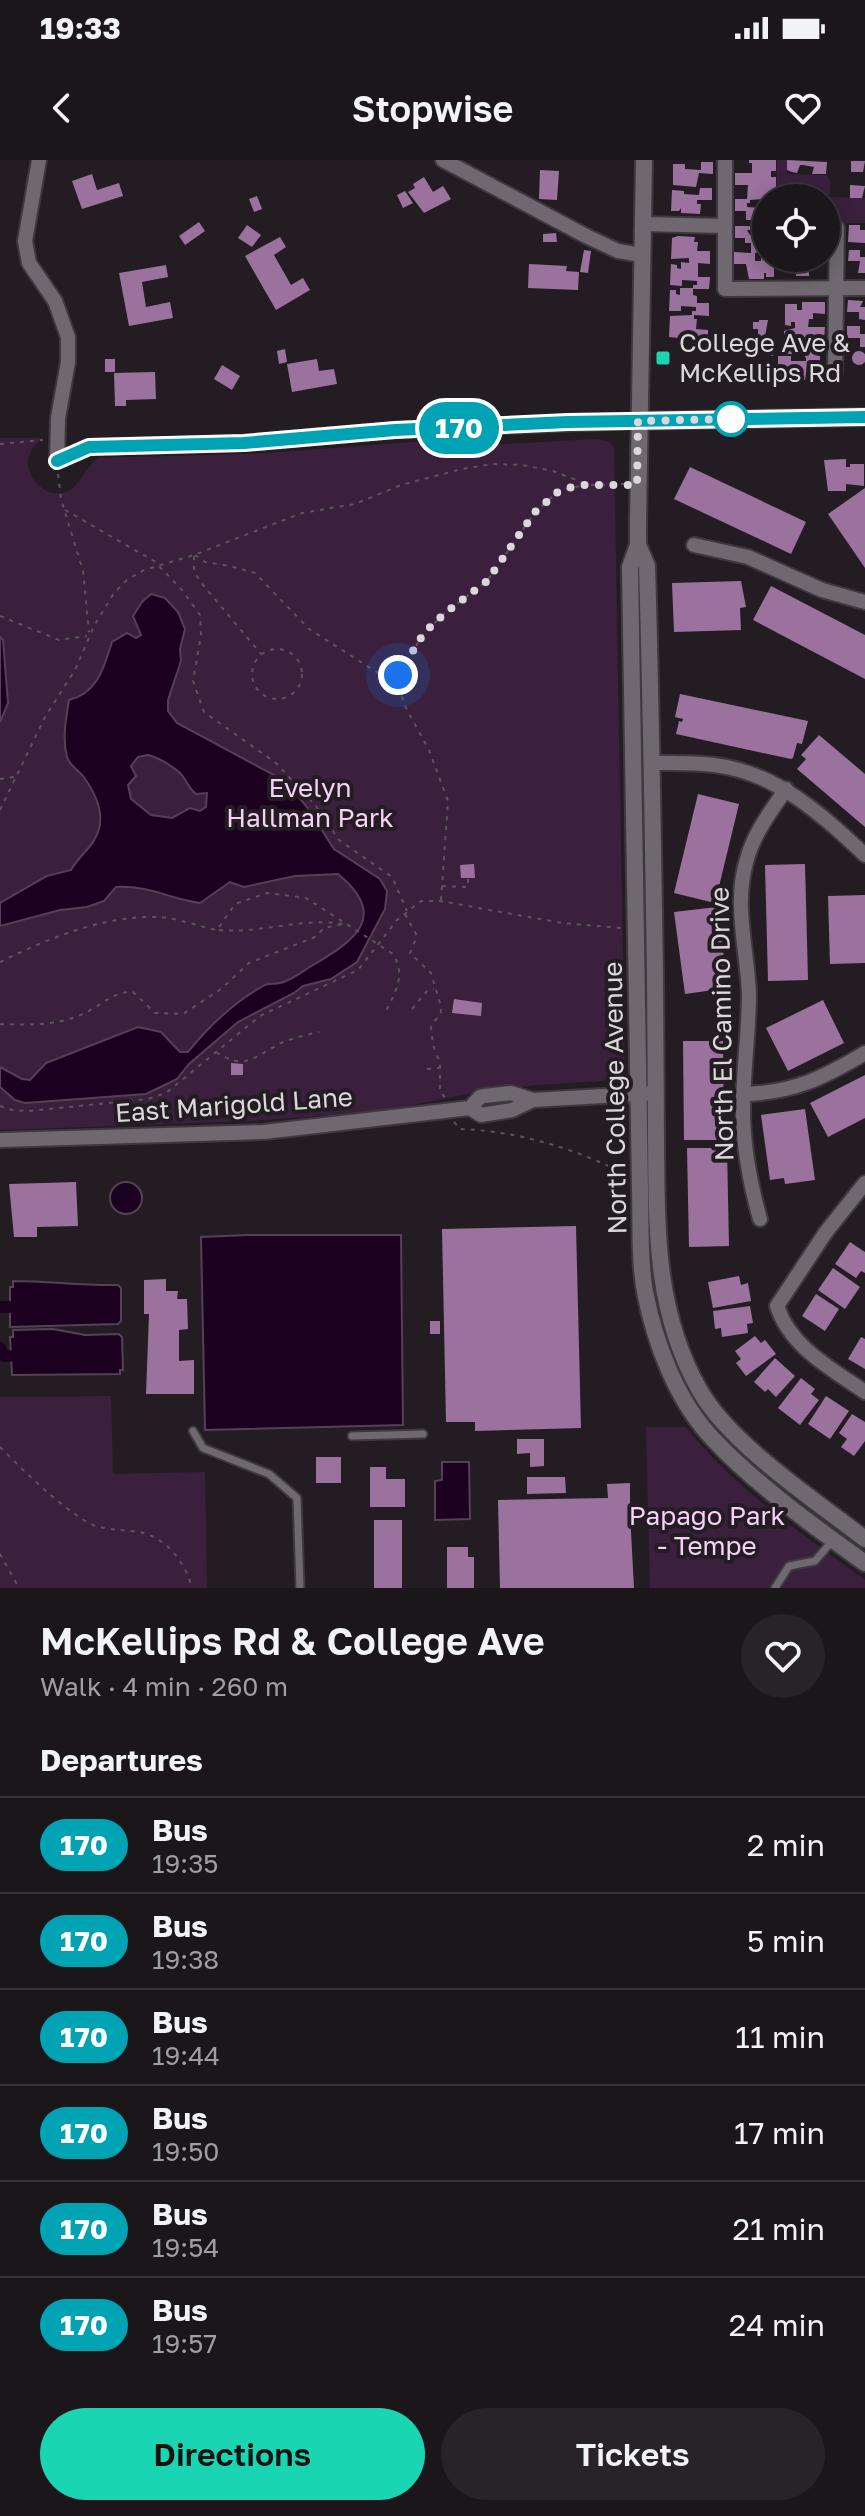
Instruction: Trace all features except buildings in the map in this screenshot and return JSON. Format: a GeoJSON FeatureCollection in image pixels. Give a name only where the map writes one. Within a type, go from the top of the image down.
{"type":"FeatureCollection","features":[{"type":"Feature","properties":{"kind":"street"},"geometry":{"type":"LineString","coordinates":[[39,160],[25,241],[29,263],[55,301],[68,337],[57,461],[89,447],[244,443],[379,431],[638,421],[865,417]]}},
{"type":"Feature","properties":{"kind":"street"},"geometry":{"type":"LineString","coordinates":[[443,160],[586,236],[618,251],[642,255]]}},
{"type":"Feature","properties":{"kind":"street","name":"North College Avenue"},"geometry":{"type":"LineString","coordinates":[[644,160],[638,545],[630,567],[636,929],[661,1279],[670,1322],[683,1358],[701,1394],[724,1425],[865,1539]]}},
{"type":"Feature","properties":{"kind":"street"},"geometry":{"type":"LineString","coordinates":[[725,160],[725,289],[865,288]]}},
{"type":"Feature","properties":{"kind":"street"},"geometry":{"type":"LineString","coordinates":[[643,224],[724,226]]}},
{"type":"Feature","properties":{"kind":"street"},"geometry":{"type":"LineString","coordinates":[[835,373],[836,272]]}},
{"type":"Feature","properties":{"kind":"street","name":"North College Avenue"},"geometry":{"type":"LineString","coordinates":[[638,545],[647,566],[652,763],[647,1093],[640,1188],[645,1289],[653,1327],[667,1364],[687,1402],[712,1439],[745,1469],[865,1563]]}},
{"type":"Feature","properties":{"kind":"street"},"geometry":{"type":"LineString","coordinates":[[694,545],[748,557],[822,590],[865,602]]}},
{"type":"Feature","properties":{"kind":"street"},"geometry":{"type":"LineString","coordinates":[[652,763],[704,764],[735,769],[786,789],[865,855]]}},
{"type":"Feature","properties":{"kind":"street","name":"North El Camino Drive"},"geometry":{"type":"LineString","coordinates":[[760,1219],[748,1170],[743,1094],[749,993],[741,930],[741,883],[758,831],[786,789]]}},
{"type":"Feature","properties":{"kind":"street"},"geometry":{"type":"LineString","coordinates":[[743,1094],[804,1086],[865,1053]]}},
{"type":"Feature","properties":{"kind":"street","name":"East Marigold Lane"},"geometry":{"type":"LineString","coordinates":[[0,1140],[264,1132],[470,1108],[480,1097],[511,1093],[533,1100],[647,1093]]}},
{"type":"Feature","properties":{"kind":"street"},"geometry":{"type":"LineString","coordinates":[[865,1183],[826,1232],[777,1306],[783,1323],[802,1345],[865,1392]]}},
{"type":"Feature","properties":{"kind":"lane"},"geometry":{"type":"LineString","coordinates":[[193,1431],[203,1448],[269,1474],[297,1498],[300,1588]]}},
{"type":"Feature","properties":{"kind":"lane"},"geometry":{"type":"LineString","coordinates":[[352,1436],[423,1434]]}},
{"type":"Feature","properties":{"kind":"lane"},"geometry":{"type":"LineString","coordinates":[[775,1588],[789,1566],[815,1561],[833,1540]]}},
{"type":"Feature","properties":{"kind":"path"},"geometry":{"type":"LineString","coordinates":[[0,444],[57,439]]}},
{"type":"Feature","properties":{"kind":"path"},"geometry":{"type":"LineString","coordinates":[[57,461],[65,510],[83,571],[90,635]]}},
{"type":"Feature","properties":{"kind":"path"},"geometry":{"type":"LineString","coordinates":[[0,810],[45,717],[75,670],[90,635],[114,593],[127,580],[144,570],[194,555],[302,513],[355,504],[401,485],[462,469],[493,464],[522,465],[553,471],[589,485]]}},
{"type":"Feature","properties":{"kind":"path"},"geometry":{"type":"LineString","coordinates":[[398,686],[401,665],[424,633],[487,581],[535,512],[559,491],[589,485],[637,485]]}},
{"type":"Feature","properties":{"kind":"path"},"geometry":{"type":"LineString","coordinates":[[65,510],[160,565],[200,615],[201,635],[193,681],[204,712],[276,763],[316,806],[339,840],[392,877],[417,936],[410,953],[431,973],[441,1012],[431,1027],[440,1068],[440,1090],[453,1122],[460,1129],[496,1130],[602,1162],[626,1174],[640,1188]]}},
{"type":"Feature","properties":{"kind":"path"},"geometry":{"type":"LineString","coordinates":[[194,555],[194,572],[261,654]]}},
{"type":"Feature","properties":{"kind":"path"},"geometry":{"type":"LineString","coordinates":[[194,555],[205,562],[255,573],[309,629],[398,686],[434,761],[448,801],[440,901]]}},
{"type":"Feature","properties":{"kind":"path"},"geometry":{"type":"LineString","coordinates":[[0,616],[59,640],[90,635]]}},
{"type":"Feature","properties":{"kind":"path"},"geometry":{"type":"LineString","coordinates":[[277,648],[294,654],[302,668],[300,685],[295,692],[280,699],[258,690],[252,676],[253,667],[261,654],[277,648]]}},
{"type":"Feature","properties":{"kind":"path"},"geometry":{"type":"LineString","coordinates":[[0,779],[15,777]]}},
{"type":"Feature","properties":{"kind":"path"},"geometry":{"type":"LineString","coordinates":[[441,886],[468,887],[468,878]]}},
{"type":"Feature","properties":{"kind":"path"},"geometry":{"type":"LineString","coordinates":[[217,930],[235,904],[267,893],[306,898],[393,954],[399,964],[399,984],[386,1011]]}},
{"type":"Feature","properties":{"kind":"path"},"geometry":{"type":"LineString","coordinates":[[0,1106],[29,1111],[148,1099],[166,1093],[260,1016],[358,970],[377,943],[421,901],[440,901],[562,923],[636,929]]}},
{"type":"Feature","properties":{"kind":"path"},"geometry":{"type":"LineString","coordinates":[[0,962],[92,926],[131,919],[158,917],[217,930],[265,929],[311,921],[345,924]]}},
{"type":"Feature","properties":{"kind":"path"},"geometry":{"type":"LineString","coordinates":[[0,1024],[42,1026],[86,1012],[111,995],[132,991],[155,1013],[183,1014],[221,989],[249,963],[315,937],[324,928],[345,924]]}},
{"type":"Feature","properties":{"kind":"path"},"geometry":{"type":"LineString","coordinates":[[412,1009],[427,991],[435,989]]}},
{"type":"Feature","properties":{"kind":"path"},"geometry":{"type":"LineString","coordinates":[[215,1051],[231,1061],[248,1061],[283,1042],[319,1032]]}},
{"type":"Feature","properties":{"kind":"path"},"geometry":{"type":"LineString","coordinates":[[427,1069],[440,1068]]}},
{"type":"Feature","properties":{"kind":"path"},"geometry":{"type":"LineString","coordinates":[[0,1447],[36,1483],[85,1521],[97,1527],[143,1533],[160,1541],[181,1560],[192,1588]]}},
{"type":"Feature","properties":{"kind":"path"},"geometry":{"type":"LineString","coordinates":[[0,1554],[19,1588]]}},
{"type":"Feature","properties":{"kind":"green space"},"geometry":{"type":"Polygon","coordinates":[[[777,160],[787,160],[787,174],[826,175],[830,181],[830,184],[776,184],[777,160]]]}},
{"type":"Feature","properties":{"kind":"green space"},"geometry":{"type":"Polygon","coordinates":[[[840,197],[865,198],[865,223],[840,223],[840,197]]]}},
{"type":"Feature","properties":{"kind":"green space","name":"Evelyn Hallman Park"},"geometry":{"type":"Polygon","coordinates":[[[0,438],[41,438],[30,453],[28,466],[33,479],[43,489],[56,493],[73,488],[98,458],[269,453],[439,440],[492,445],[596,439],[608,441],[614,447],[625,1074],[617,1080],[537,1085],[461,1095],[384,1111],[252,1121],[0,1130],[0,438]]]}},
{"type":"Feature","properties":{"kind":"green space"},"geometry":{"type":"Polygon","coordinates":[[[111,1396],[113,1474],[205,1472],[207,1588],[0,1588],[0,1397],[111,1396]]]}},
{"type":"Feature","properties":{"kind":"green space","name":"Papago Park - Tempe"},"geometry":{"type":"Polygon","coordinates":[[[646,1427],[686,1427],[747,1490],[865,1580],[865,1588],[650,1588],[646,1427]]]}},
{"type":"Feature","properties":{"kind":"shaded area"},"geometry":{"type":"Polygon","coordinates":[[[151,594],[165,598],[178,612],[185,629],[180,649],[181,661],[168,700],[168,711],[177,723],[285,781],[307,807],[334,849],[380,879],[387,891],[385,909],[357,962],[331,979],[303,986],[238,1022],[189,1064],[177,1079],[146,1094],[25,1103],[15,1100],[0,1087],[0,1067],[30,1080],[46,1063],[138,1027],[161,1032],[180,1052],[188,1052],[222,1016],[253,992],[265,985],[293,978],[342,946],[361,926],[364,915],[362,902],[338,874],[295,876],[244,887],[230,882],[200,903],[139,888],[116,887],[104,901],[87,907],[60,910],[0,926],[0,903],[47,876],[71,870],[97,835],[100,815],[97,801],[83,776],[67,757],[65,728],[69,700],[87,692],[93,685],[103,669],[112,642],[127,633],[136,638],[141,635],[133,616],[151,594]],[[148,755],[138,757],[131,766],[136,776],[128,785],[131,799],[151,815],[172,818],[190,808],[200,811],[206,807],[207,793],[196,794],[179,772],[148,755]]]}},
{"type":"Feature","properties":{"kind":"shaded area"},"geometry":{"type":"Polygon","coordinates":[[[0,637],[3,640],[8,703],[0,722],[0,637]]]}},
{"type":"Feature","properties":{"kind":"shaded area"},"geometry":{"type":"Polygon","coordinates":[[[126,1182],[138,1186],[142,1198],[138,1210],[126,1214],[114,1210],[110,1198],[114,1186],[126,1182]]]}},
{"type":"Feature","properties":{"kind":"shaded area"},"geometry":{"type":"Polygon","coordinates":[[[401,1235],[403,1425],[205,1430],[201,1237],[401,1235]]]}},
{"type":"Feature","properties":{"kind":"shaded area"},"geometry":{"type":"Polygon","coordinates":[[[13,1281],[118,1285],[121,1288],[121,1321],[118,1324],[10,1327],[10,1287],[13,1287],[13,1281]]]}},
{"type":"Feature","properties":{"kind":"shaded area"},"geometry":{"type":"Polygon","coordinates":[[[53,1329],[85,1335],[119,1334],[122,1337],[123,1370],[120,1374],[12,1375],[10,1337],[13,1337],[13,1330],[53,1329]]]}},
{"type":"Feature","properties":{"kind":"shaded area"},"geometry":{"type":"Polygon","coordinates":[[[442,1462],[469,1462],[470,1519],[435,1520],[435,1481],[442,1480],[442,1462]]]}},
{"type":"Feature","properties":{"kind":"waterway"},"geometry":{"type":"LineString","coordinates":[[1,1307],[9,1307]]}},
{"type":"Feature","properties":{"kind":"waterway"},"geometry":{"type":"LineString","coordinates":[[0,1348],[4,1356],[9,1356]]}},
{"type":"Feature","properties":{"kind":"bus line","name":"170"},"geometry":{"type":"LineString","coordinates":[[57,461],[89,447],[244,443],[395,430],[492,428],[568,422],[865,417]]}},
{"type":"Feature","properties":{"kind":"place","name":"College Ave & McKellips Rd"},"geometry":{"type":"Point","coordinates":[663,358]}},
{"type":"Feature","properties":{"kind":"route"},"geometry":{"type":"LineString","coordinates":[[398,675],[401,665],[424,633],[487,581],[535,512],[559,491],[579,485],[637,485],[638,421],[731,419]]}}]}
